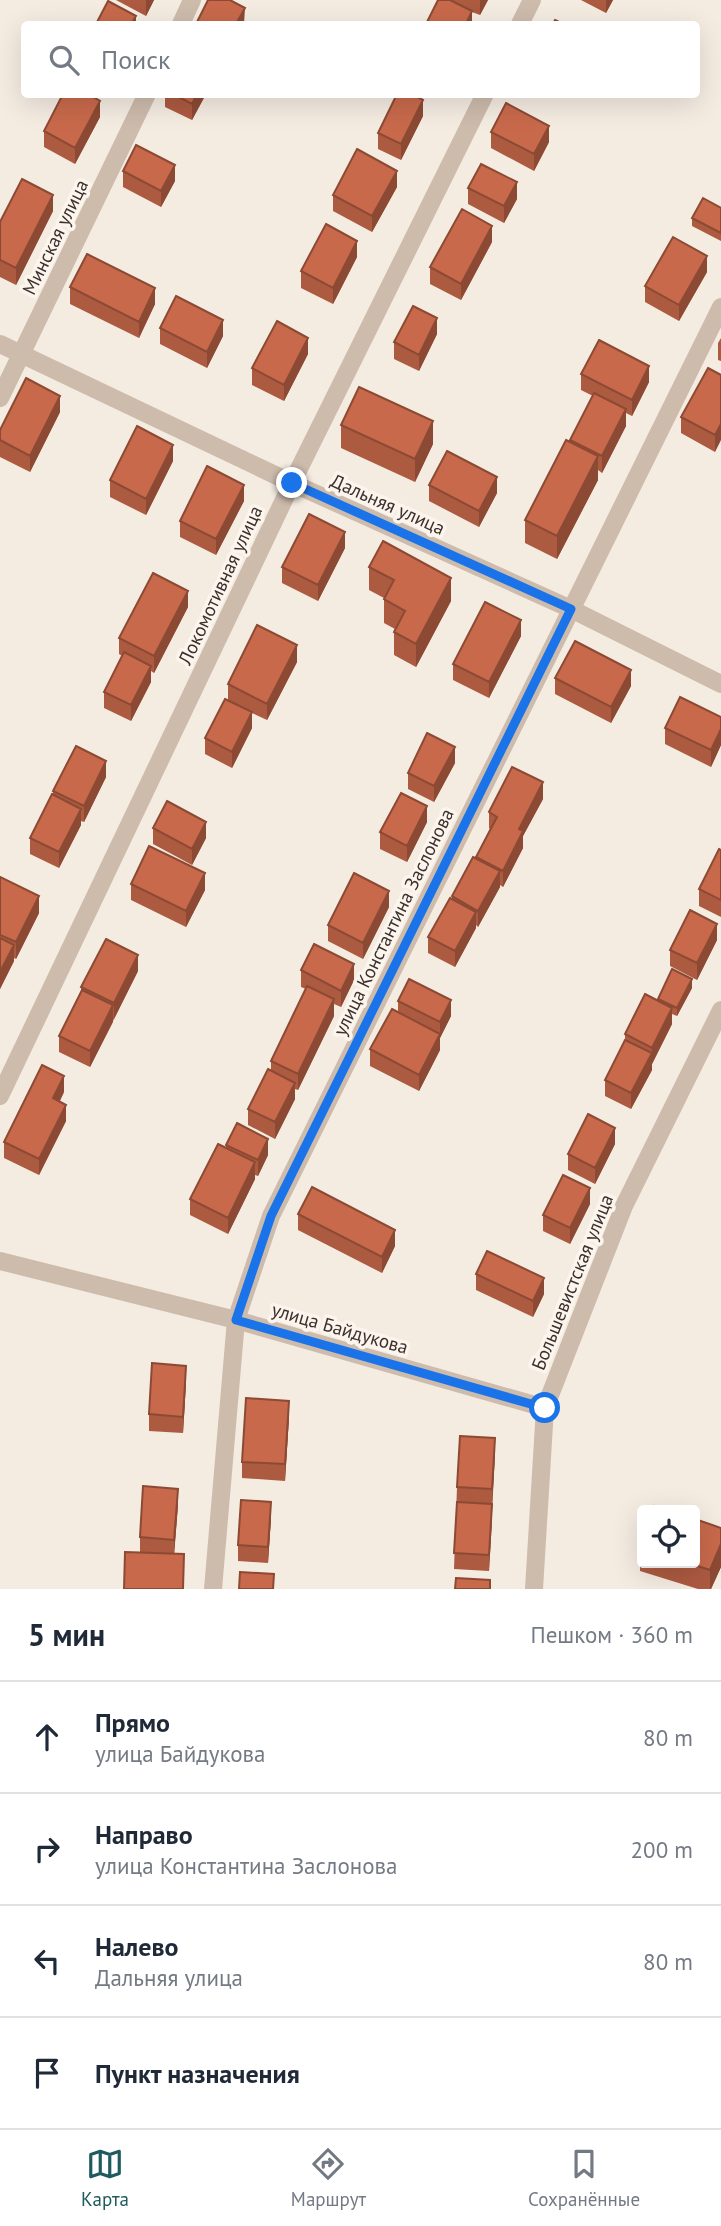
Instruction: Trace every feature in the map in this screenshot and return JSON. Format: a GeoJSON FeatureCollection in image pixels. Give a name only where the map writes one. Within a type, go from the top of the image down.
{"type":"FeatureCollection","features":[{"type":"Feature","properties":{"kind":"street"},"geometry":{"type":"LineString","coordinates":[[182,21],[192,0]]}},
{"type":"Feature","properties":{"kind":"street"},"geometry":{"type":"LineString","coordinates":[[522,21],[532,0]]}},
{"type":"Feature","properties":{"kind":"street","name":"Минская улица"},"geometry":{"type":"LineString","coordinates":[[0,398],[145,98]]}},
{"type":"Feature","properties":{"kind":"street","name":"Локомотивная улица"},"geometry":{"type":"LineString","coordinates":[[0,1096],[292,483],[483,98]]}},
{"type":"Feature","properties":{"kind":"street","name":"улица Константина Заслонова"},"geometry":{"type":"LineString","coordinates":[[213,1589],[236,1320],[271,1216],[721,307]]}},
{"type":"Feature","properties":{"kind":"street","name":"Дальняя улица"},"geometry":{"type":"LineString","coordinates":[[0,344],[292,483],[571,609],[721,684]]}},
{"type":"Feature","properties":{"kind":"street","name":"Большевистская улица"},"geometry":{"type":"LineString","coordinates":[[534,1589],[545,1408],[624,1206],[721,1010]]}},
{"type":"Feature","properties":{"kind":"street","name":"улица Байдукова"},"geometry":{"type":"LineString","coordinates":[[0,1261],[236,1320],[545,1408]]}},
{"type":"Feature","properties":{"kind":"building"},"geometry":{"type":"Polygon","coordinates":[[[208,0],[230,0],[245,8],[238,21],[198,21],[208,0]]]}},
{"type":"Feature","properties":{"kind":"building"},"geometry":{"type":"Polygon","coordinates":[[[438,0],[450,0],[472,11],[467,21],[428,21],[438,0]]]}},
{"type":"Feature","properties":{"kind":"building"},"geometry":{"type":"Polygon","coordinates":[[[108,1],[136,16],[133,21],[98,21],[108,1]]]}},
{"type":"Feature","properties":{"kind":"building"},"geometry":{"type":"Polygon","coordinates":[[[61,98],[95,98],[100,101],[75,148],[44,131],[61,98]]]}},
{"type":"Feature","properties":{"kind":"building"},"geometry":{"type":"Polygon","coordinates":[[[181,98],[195,98],[192,104],[181,98]]]}},
{"type":"Feature","properties":{"kind":"building"},"geometry":{"type":"Polygon","coordinates":[[[395,98],[423,100],[401,144],[378,133],[395,98]]]}},
{"type":"Feature","properties":{"kind":"building"},"geometry":{"type":"Polygon","coordinates":[[[506,103],[549,126],[534,154],[491,132],[506,103]]]}},
{"type":"Feature","properties":{"kind":"building"},"geometry":{"type":"Polygon","coordinates":[[[136,145],[175,165],[161,191],[123,171],[136,145]]]}},
{"type":"Feature","properties":{"kind":"building"},"geometry":{"type":"Polygon","coordinates":[[[357,149],[397,171],[372,216],[333,195],[357,149]]]}},
{"type":"Feature","properties":{"kind":"building"},"geometry":{"type":"Polygon","coordinates":[[[481,164],[517,182],[504,206],[468,188],[481,164]]]}},
{"type":"Feature","properties":{"kind":"building"},"geometry":{"type":"Polygon","coordinates":[[[22,179],[53,195],[16,268],[0,260],[0,222],[22,179]]]}},
{"type":"Feature","properties":{"kind":"building"},"geometry":{"type":"Polygon","coordinates":[[[703,198],[721,208],[721,233],[692,218],[703,198]]]}},
{"type":"Feature","properties":{"kind":"building"},"geometry":{"type":"Polygon","coordinates":[[[462,209],[492,226],[461,284],[430,267],[462,209]]]}},
{"type":"Feature","properties":{"kind":"building"},"geometry":{"type":"Polygon","coordinates":[[[326,224],[357,241],[333,288],[301,271],[326,224]]]}},
{"type":"Feature","properties":{"kind":"building"},"geometry":{"type":"Polygon","coordinates":[[[673,237],[707,256],[679,305],[645,286],[673,237]]]}},
{"type":"Feature","properties":{"kind":"building"},"geometry":{"type":"Polygon","coordinates":[[[87,254],[155,288],[139,322],[70,287],[87,254]]]}},
{"type":"Feature","properties":{"kind":"building"},"geometry":{"type":"Polygon","coordinates":[[[176,296],[223,320],[207,352],[160,328],[176,296]]]}},
{"type":"Feature","properties":{"kind":"building"},"geometry":{"type":"Polygon","coordinates":[[[413,306],[437,318],[419,355],[394,342],[413,306]]]}},
{"type":"Feature","properties":{"kind":"building"},"geometry":{"type":"Polygon","coordinates":[[[277,321],[308,338],[284,385],[252,368],[277,321]]]}},
{"type":"Feature","properties":{"kind":"building"},"geometry":{"type":"Polygon","coordinates":[[[599,340],[649,366],[632,400],[581,374],[599,340]]]}},
{"type":"Feature","properties":{"kind":"building"},"geometry":{"type":"Polygon","coordinates":[[[708,368],[721,375],[721,424],[715,435],[681,417],[708,368]]]}},
{"type":"Feature","properties":{"kind":"building"},"geometry":{"type":"Polygon","coordinates":[[[26,378],[60,396],[30,456],[0,440],[0,430],[26,378]]]}},
{"type":"Feature","properties":{"kind":"building"},"geometry":{"type":"Polygon","coordinates":[[[359,387],[433,421],[415,459],[341,425],[359,387]]]}},
{"type":"Feature","properties":{"kind":"building"},"geometry":{"type":"Polygon","coordinates":[[[594,393],[626,409],[602,456],[570,440],[594,393]]]}},
{"type":"Feature","properties":{"kind":"building"},"geometry":{"type":"Polygon","coordinates":[[[137,426],[173,445],[146,499],[110,480],[137,426]]]}},
{"type":"Feature","properties":{"kind":"building"},"geometry":{"type":"Polygon","coordinates":[[[566,440],[598,456],[557,536],[525,520],[566,440]]]}},
{"type":"Feature","properties":{"kind":"building"},"geometry":{"type":"Polygon","coordinates":[[[447,451],[497,477],[479,511],[429,485],[447,451]]]}},
{"type":"Feature","properties":{"kind":"building"},"geometry":{"type":"Polygon","coordinates":[[[207,466],[244,485],[216,539],[180,521],[207,466]]]}},
{"type":"Feature","properties":{"kind":"building"},"geometry":{"type":"Polygon","coordinates":[[[309,514],[345,532],[318,585],[282,567],[309,514]]]}},
{"type":"Feature","properties":{"kind":"building"},"geometry":{"type":"Polygon","coordinates":[[[383,541],[451,578],[416,644],[394,632],[405,611],[384,599],[394,580],[369,567],[383,541]]]}},
{"type":"Feature","properties":{"kind":"building"},"geometry":{"type":"Polygon","coordinates":[[[153,573],[188,591],[154,656],[119,638],[153,573]]]}},
{"type":"Feature","properties":{"kind":"building"},"geometry":{"type":"Polygon","coordinates":[[[485,602],[521,620],[489,682],[453,664],[485,602]]]}},
{"type":"Feature","properties":{"kind":"building"},"geometry":{"type":"Polygon","coordinates":[[[257,625],[297,645],[267,704],[228,684],[257,625]]]}},
{"type":"Feature","properties":{"kind":"building"},"geometry":{"type":"Polygon","coordinates":[[[575,641],[631,670],[611,707],[555,678],[575,641]]]}},
{"type":"Feature","properties":{"kind":"building"},"geometry":{"type":"Polygon","coordinates":[[[124,652],[151,666],[131,705],[104,692],[124,652]]]}},
{"type":"Feature","properties":{"kind":"building"},"geometry":{"type":"Polygon","coordinates":[[[680,697],[721,717],[721,729],[711,750],[665,728],[680,697]]]}},
{"type":"Feature","properties":{"kind":"building"},"geometry":{"type":"Polygon","coordinates":[[[225,699],[252,712],[232,752],[205,738],[225,699]]]}},
{"type":"Feature","properties":{"kind":"building"},"geometry":{"type":"Polygon","coordinates":[[[427,733],[455,747],[434,786],[408,773],[427,733]]]}},
{"type":"Feature","properties":{"kind":"building"},"geometry":{"type":"Polygon","coordinates":[[[76,746],[106,761],[84,806],[53,791],[76,746]]]}},
{"type":"Feature","properties":{"kind":"building"},"geometry":{"type":"Polygon","coordinates":[[[512,767],[543,782],[519,829],[523,831],[503,871],[476,857],[497,817],[489,812],[512,767]]]}},
{"type":"Feature","properties":{"kind":"building"},"geometry":{"type":"Polygon","coordinates":[[[401,793],[427,806],[407,846],[380,832],[401,793]]]}},
{"type":"Feature","properties":{"kind":"building"},"geometry":{"type":"Polygon","coordinates":[[[52,794],[81,809],[59,852],[30,838],[52,794]]]}},
{"type":"Feature","properties":{"kind":"building"},"geometry":{"type":"Polygon","coordinates":[[[167,801],[206,822],[192,849],[153,828],[167,801]]]}},
{"type":"Feature","properties":{"kind":"building"},"geometry":{"type":"Polygon","coordinates":[[[149,846],[205,873],[186,911],[131,884],[149,846]]]}},
{"type":"Feature","properties":{"kind":"building"},"geometry":{"type":"Polygon","coordinates":[[[719,849],[721,850],[721,900],[699,889],[719,849]]]}},
{"type":"Feature","properties":{"kind":"building"},"geometry":{"type":"Polygon","coordinates":[[[473,857],[500,871],[478,911],[452,896],[473,857]]]}},
{"type":"Feature","properties":{"kind":"building"},"geometry":{"type":"Polygon","coordinates":[[[354,873],[389,891],[363,943],[328,925],[354,873]]]}},
{"type":"Feature","properties":{"kind":"building"},"geometry":{"type":"Polygon","coordinates":[[[0,877],[39,896],[16,942],[0,935],[0,877]]]}},
{"type":"Feature","properties":{"kind":"building"},"geometry":{"type":"Polygon","coordinates":[[[450,898],[476,912],[455,951],[428,937],[450,898]]]}},
{"type":"Feature","properties":{"kind":"building"},"geometry":{"type":"Polygon","coordinates":[[[690,910],[717,924],[697,963],[670,950],[690,910]]]}},
{"type":"Feature","properties":{"kind":"building"},"geometry":{"type":"Polygon","coordinates":[[[0,938],[14,945],[0,972],[0,938]]]}},
{"type":"Feature","properties":{"kind":"building"},"geometry":{"type":"Polygon","coordinates":[[[106,939],[138,955],[114,1003],[81,987],[106,939]]]}},
{"type":"Feature","properties":{"kind":"building"},"geometry":{"type":"Polygon","coordinates":[[[314,944],[354,964],[341,991],[301,970],[314,944]]]}},
{"type":"Feature","properties":{"kind":"building"},"geometry":{"type":"Polygon","coordinates":[[[672,969],[692,979],[677,1008],[658,999],[672,969]]]}},
{"type":"Feature","properties":{"kind":"building"},"geometry":{"type":"Polygon","coordinates":[[[409,979],[451,1000],[440,1022],[398,1001],[409,979]]]}},
{"type":"Feature","properties":{"kind":"building"},"geometry":{"type":"Polygon","coordinates":[[[307,986],[334,999],[298,1074],[271,1061],[307,986]]]}},
{"type":"Feature","properties":{"kind":"building"},"geometry":{"type":"Polygon","coordinates":[[[82,990],[113,1005],[90,1051],[59,1036],[82,990]]]}},
{"type":"Feature","properties":{"kind":"building"},"geometry":{"type":"Polygon","coordinates":[[[645,994],[672,1008],[652,1048],[625,1034],[645,994]]]}},
{"type":"Feature","properties":{"kind":"building"},"geometry":{"type":"Polygon","coordinates":[[[392,1009],[440,1034],[419,1075],[370,1049],[392,1009]]]}},
{"type":"Feature","properties":{"kind":"building"},"geometry":{"type":"Polygon","coordinates":[[[625,1040],[652,1053],[631,1093],[605,1080],[625,1040]]]}},
{"type":"Feature","properties":{"kind":"building"},"geometry":{"type":"Polygon","coordinates":[[[42,1065],[64,1076],[53,1098],[66,1105],[39,1159],[4,1142],[42,1065]]]}},
{"type":"Feature","properties":{"kind":"building"},"geometry":{"type":"Polygon","coordinates":[[[268,1069],[295,1083],[275,1122],[248,1109],[268,1069]]]}},
{"type":"Feature","properties":{"kind":"building"},"geometry":{"type":"Polygon","coordinates":[[[588,1114],[615,1128],[595,1168],[568,1154],[588,1114]]]}},
{"type":"Feature","properties":{"kind":"building"},"geometry":{"type":"Polygon","coordinates":[[[237,1123],[268,1139],[258,1160],[226,1145],[237,1123]]]}},
{"type":"Feature","properties":{"kind":"building"},"geometry":{"type":"Polygon","coordinates":[[[218,1144],[255,1162],[228,1218],[190,1199],[218,1144]]]}},
{"type":"Feature","properties":{"kind":"building"},"geometry":{"type":"Polygon","coordinates":[[[563,1175],[590,1188],[570,1228],[543,1215],[563,1175]]]}},
{"type":"Feature","properties":{"kind":"building"},"geometry":{"type":"Polygon","coordinates":[[[312,1187],[395,1230],[382,1257],[298,1214],[312,1187]]]}},
{"type":"Feature","properties":{"kind":"building"},"geometry":{"type":"Polygon","coordinates":[[[487,1251],[544,1278],[533,1301],[476,1274],[487,1251]]]}},
{"type":"Feature","properties":{"kind":"building"},"geometry":{"type":"Polygon","coordinates":[[[152,1363],[186,1366],[183,1417],[149,1414],[152,1363]]]}},
{"type":"Feature","properties":{"kind":"building"},"geometry":{"type":"Polygon","coordinates":[[[246,1398],[289,1401],[285,1464],[242,1462],[246,1398]]]}},
{"type":"Feature","properties":{"kind":"building"},"geometry":{"type":"Polygon","coordinates":[[[460,1436],[495,1438],[492,1489],[457,1487],[460,1436]]]}},
{"type":"Feature","properties":{"kind":"building"},"geometry":{"type":"Polygon","coordinates":[[[143,1486],[178,1489],[174,1540],[140,1537],[143,1486]]]}},
{"type":"Feature","properties":{"kind":"building"},"geometry":{"type":"Polygon","coordinates":[[[241,1500],[271,1502],[268,1547],[238,1545],[241,1500]]]}},
{"type":"Feature","properties":{"kind":"building"},"geometry":{"type":"Polygon","coordinates":[[[457,1502],[492,1504],[489,1555],[454,1553],[457,1502]]]}},
{"type":"Feature","properties":{"kind":"building"},"geometry":{"type":"Polygon","coordinates":[[[700,1521],[721,1528],[721,1544],[710,1570],[700,1567],[700,1521]]]}},
{"type":"Feature","properties":{"kind":"building"},"geometry":{"type":"Polygon","coordinates":[[[125,1552],[184,1554],[183,1589],[124,1589],[125,1552]]]}},
{"type":"Feature","properties":{"kind":"building"},"geometry":{"type":"Polygon","coordinates":[[[240,1572],[274,1574],[273,1589],[239,1589],[240,1572]]]}},
{"type":"Feature","properties":{"kind":"building"},"geometry":{"type":"Polygon","coordinates":[[[456,1578],[490,1580],[490,1589],[455,1589],[456,1578]]]}},
{"type":"Feature","properties":{"kind":"route"},"geometry":{"type":"LineString","coordinates":[[292,483],[571,609],[271,1216],[236,1320],[545,1408]]}}]}
